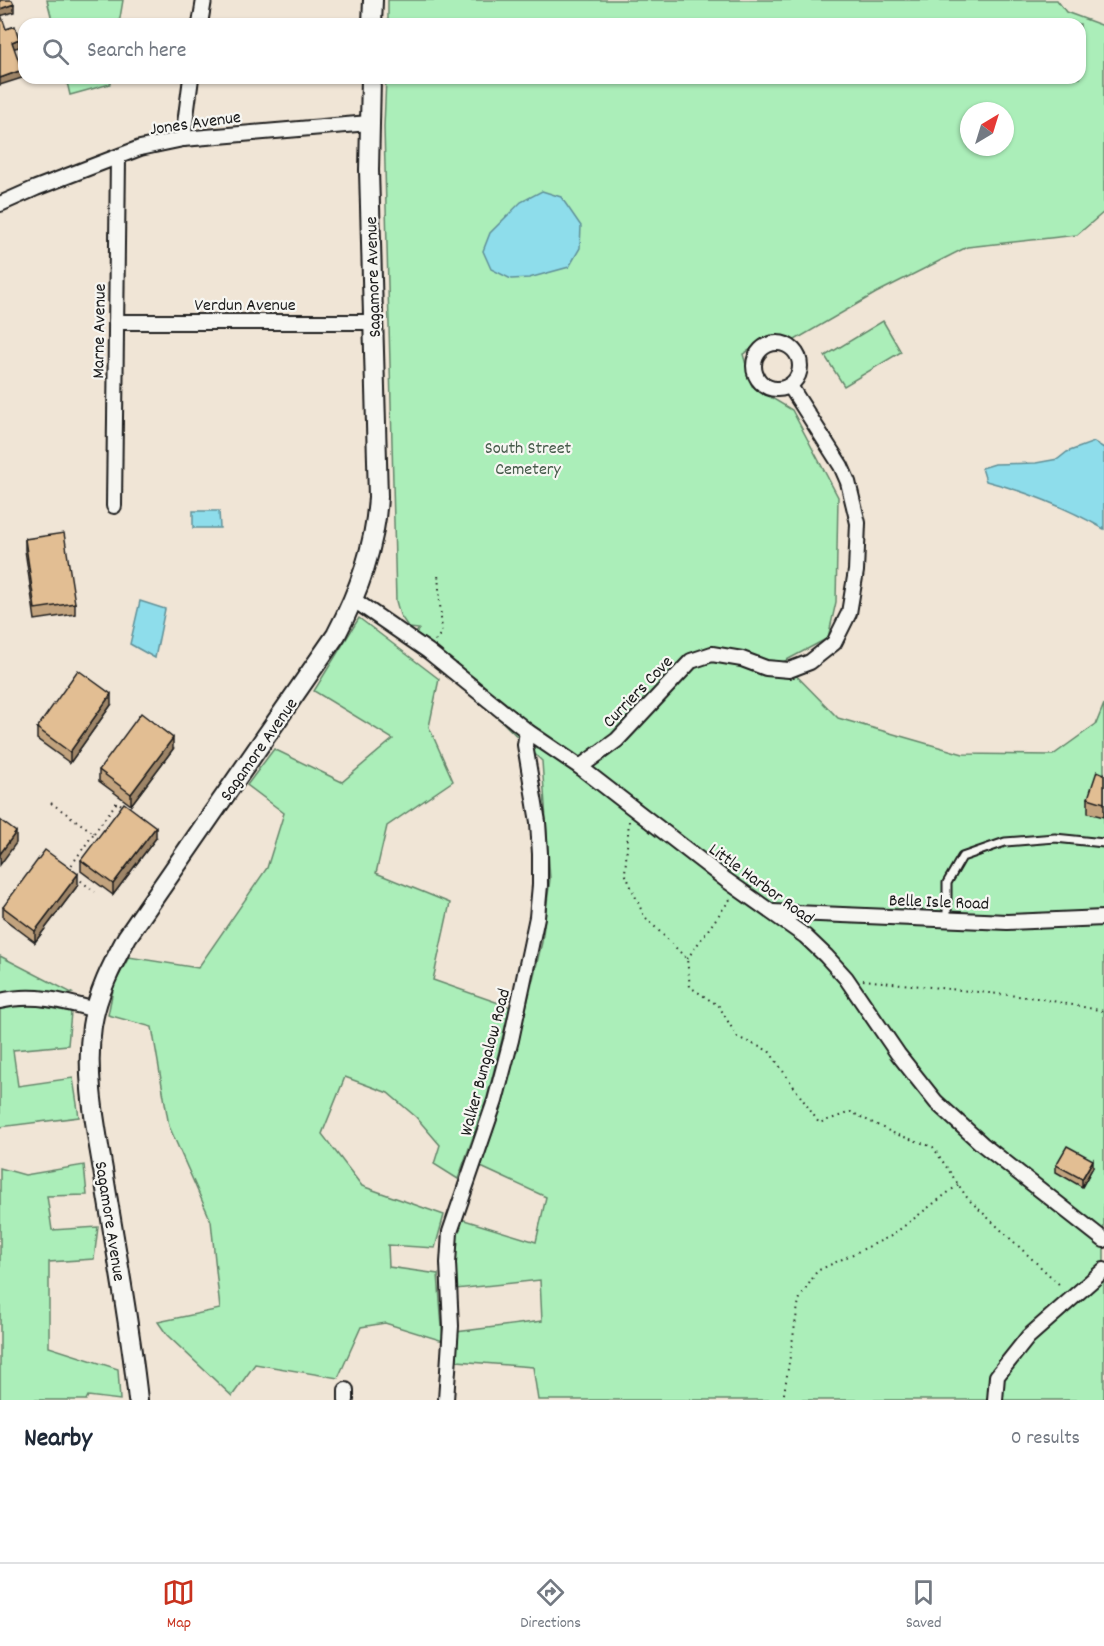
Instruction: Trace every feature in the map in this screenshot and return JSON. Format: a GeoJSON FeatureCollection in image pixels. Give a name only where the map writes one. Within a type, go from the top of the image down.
{"type":"FeatureCollection","features":[{"type":"Feature","properties":{"kind":"main road"},"geometry":{"type":"LineString","coordinates":[[372,18],[373,0]]}},
{"type":"Feature","properties":{"kind":"main road","name":"Sagamore Avenue"},"geometry":{"type":"LineString","coordinates":[[138,1400],[128,1316],[90,1084],[89,1052],[95,1010],[112,966],[128,938],[336,635],[354,600],[372,544],[378,497],[369,123],[371,84]]}},
{"type":"Feature","properties":{"kind":"street"},"geometry":{"type":"LineString","coordinates":[[201,18],[204,0]]}},
{"type":"Feature","properties":{"kind":"street"},"geometry":{"type":"LineString","coordinates":[[183,139],[190,84]]}},
{"type":"Feature","properties":{"kind":"street","name":"Jones Avenue"},"geometry":{"type":"LineString","coordinates":[[0,204],[140,148],[183,139],[369,123]]}},
{"type":"Feature","properties":{"kind":"street","name":"Marne Avenue"},"geometry":{"type":"LineString","coordinates":[[114,506],[118,157]]}},
{"type":"Feature","properties":{"kind":"street","name":"Verdun Avenue"},"geometry":{"type":"LineString","coordinates":[[116,322],[373,322]]}},
{"type":"Feature","properties":{"kind":"street","name":"Curriers Cove"},"geometry":{"type":"LineString","coordinates":[[580,767],[617,740],[691,661],[712,654],[742,659],[766,668],[789,670],[810,662],[834,643],[849,613],[856,571],[858,523],[848,482],[790,386]]}},
{"type":"Feature","properties":{"kind":"street","name":"Little Harbor Road"},"geometry":{"type":"LineString","coordinates":[[354,600],[428,651],[526,730],[580,767],[630,807],[805,936],[846,978],[897,1054],[943,1109],[982,1144],[1104,1240]]}},
{"type":"Feature","properties":{"kind":"street","name":"Walker Bungalow Road"},"geometry":{"type":"LineString","coordinates":[[447,1400],[451,1326],[448,1263],[450,1232],[495,1101],[520,1000],[537,917],[540,854],[538,822],[525,745],[526,730]]}},
{"type":"Feature","properties":{"kind":"street","name":"Belle Isle Road"},"geometry":{"type":"LineString","coordinates":[[772,912],[1007,922],[1104,918]]}},
{"type":"Feature","properties":{"kind":"street"},"geometry":{"type":"LineString","coordinates":[[0,1001],[22,997],[58,999],[95,1010]]}},
{"type":"Feature","properties":{"kind":"street"},"geometry":{"type":"LineString","coordinates":[[996,1400],[997,1376],[1028,1337],[1104,1270]]}},
{"type":"Feature","properties":{"kind":"lane"},"geometry":{"type":"LineString","coordinates":[[947,920],[947,883],[962,858],[1005,842],[1055,837],[1104,843]]}},
{"type":"Feature","properties":{"kind":"path"},"geometry":{"type":"LineString","coordinates":[[428,651],[442,632],[438,574]]}},
{"type":"Feature","properties":{"kind":"path"},"geometry":{"type":"LineString","coordinates":[[67,871],[117,802],[125,807]]}},
{"type":"Feature","properties":{"kind":"path"},"geometry":{"type":"LineString","coordinates":[[51,803],[94,833]]}},
{"type":"Feature","properties":{"kind":"path"},"geometry":{"type":"LineString","coordinates":[[630,807],[625,873],[644,916],[687,959],[690,987],[718,1005],[737,1037],[769,1051],[819,1123],[851,1112],[893,1133],[933,1147],[968,1199],[1057,1284],[1074,1296]]}},
{"type":"Feature","properties":{"kind":"path"},"geometry":{"type":"LineString","coordinates":[[77,878],[95,892]]}},
{"type":"Feature","properties":{"kind":"path"},"geometry":{"type":"LineString","coordinates":[[687,959],[738,888]]}},
{"type":"Feature","properties":{"kind":"path"},"geometry":{"type":"LineString","coordinates":[[846,978],[1037,998],[1104,1011]]}},
{"type":"Feature","properties":{"kind":"path"},"geometry":{"type":"LineString","coordinates":[[783,1400],[799,1300],[817,1270],[891,1236],[958,1185]]}},
{"type":"Feature","properties":{"kind":"green space"},"geometry":{"type":"Polygon","coordinates":[[[47,0],[123,0],[120,18],[52,18],[47,0]]]}},
{"type":"Feature","properties":{"kind":"green space"},"geometry":{"type":"Polygon","coordinates":[[[388,0],[1057,0],[1066,12],[1082,18],[388,18],[388,0]]]}},
{"type":"Feature","properties":{"kind":"green space","name":"South Street Cemetery"},"geometry":{"type":"Polygon","coordinates":[[[1086,19],[1104,26],[1104,212],[1077,235],[967,247],[876,293],[795,340],[772,336],[743,354],[752,386],[792,410],[838,497],[836,602],[828,638],[783,662],[838,718],[963,754],[1053,755],[1096,724],[1104,704],[1104,1400],[538,1400],[533,1367],[457,1361],[456,1332],[542,1321],[540,1280],[456,1289],[454,1248],[461,1219],[536,1242],[546,1197],[481,1167],[517,1045],[542,942],[550,879],[542,761],[414,635],[419,629],[409,628],[400,615],[396,601],[384,127],[386,84],[1086,84],[1086,19]]]}},
{"type":"Feature","properties":{"kind":"green space"},"geometry":{"type":"Polygon","coordinates":[[[67,84],[110,84],[70,95],[67,84]]]}},
{"type":"Feature","properties":{"kind":"green space"},"geometry":{"type":"Polygon","coordinates":[[[883,321],[901,352],[844,386],[825,356],[883,321]]]}},
{"type":"Feature","properties":{"kind":"green space"},"geometry":{"type":"Polygon","coordinates":[[[359,618],[439,679],[429,727],[453,781],[387,826],[376,873],[450,903],[433,980],[510,1007],[487,1098],[458,1179],[434,1164],[440,1145],[416,1117],[388,1093],[345,1077],[322,1134],[362,1186],[444,1215],[435,1248],[388,1245],[389,1267],[438,1274],[443,1341],[385,1323],[361,1327],[338,1378],[255,1364],[232,1396],[167,1335],[158,1322],[220,1309],[211,1221],[169,1126],[152,1027],[108,1015],[114,985],[129,957],[198,968],[267,868],[284,813],[247,785],[274,749],[342,782],[393,739],[314,691],[359,618]]]}},
{"type":"Feature","properties":{"kind":"green space"},"geometry":{"type":"Polygon","coordinates":[[[0,956],[72,993],[0,1004],[0,956]]]}},
{"type":"Feature","properties":{"kind":"green space"},"geometry":{"type":"Polygon","coordinates":[[[23,1003],[71,1012],[68,1045],[13,1050],[18,1086],[73,1078],[79,1117],[0,1127],[0,1009],[23,1003]]]}},
{"type":"Feature","properties":{"kind":"green space"},"geometry":{"type":"Polygon","coordinates":[[[84,1165],[87,1195],[47,1196],[52,1230],[98,1227],[94,1259],[49,1262],[49,1347],[118,1369],[120,1400],[88,1396],[86,1400],[0,1400],[0,1168],[25,1175],[84,1165]]]}},
{"type":"Feature","properties":{"kind":"water"},"geometry":{"type":"Polygon","coordinates":[[[542,191],[561,197],[581,226],[580,248],[569,267],[529,278],[511,279],[491,269],[483,251],[490,233],[521,202],[542,191]]]}},
{"type":"Feature","properties":{"kind":"water"},"geometry":{"type":"Polygon","coordinates":[[[1094,442],[1104,448],[1104,529],[1047,501],[986,481],[982,468],[995,464],[1036,463],[1058,459],[1067,452],[1094,442]]]}},
{"type":"Feature","properties":{"kind":"water"},"geometry":{"type":"Polygon","coordinates":[[[193,511],[219,511],[220,528],[193,528],[193,511]]]}},
{"type":"Feature","properties":{"kind":"water"},"geometry":{"type":"Polygon","coordinates":[[[140,601],[165,609],[155,658],[130,644],[140,601]]]}},
{"type":"Feature","properties":{"kind":"building"},"geometry":{"type":"Polygon","coordinates":[[[0,0],[12,0],[14,4],[0,9],[0,0]]]}},
{"type":"Feature","properties":{"kind":"building"},"geometry":{"type":"Polygon","coordinates":[[[0,12],[6,29],[15,26],[18,36],[18,39],[12,42],[18,59],[18,71],[0,78],[0,12]]]}},
{"type":"Feature","properties":{"kind":"building"},"geometry":{"type":"Polygon","coordinates":[[[64,533],[75,603],[35,609],[25,539],[64,533]]]}},
{"type":"Feature","properties":{"kind":"building"},"geometry":{"type":"Polygon","coordinates":[[[78,670],[111,694],[70,752],[37,728],[78,670]]]}},
{"type":"Feature","properties":{"kind":"building"},"geometry":{"type":"Polygon","coordinates":[[[141,713],[173,738],[131,794],[99,770],[141,713]]]}},
{"type":"Feature","properties":{"kind":"building"},"geometry":{"type":"Polygon","coordinates":[[[1097,771],[1104,774],[1104,803],[1088,798],[1097,771]]]}},
{"type":"Feature","properties":{"kind":"building"},"geometry":{"type":"Polygon","coordinates":[[[124,803],[156,827],[113,884],[81,860],[124,803]]]}},
{"type":"Feature","properties":{"kind":"building"},"geometry":{"type":"Polygon","coordinates":[[[0,820],[16,832],[0,854],[0,820]]]}},
{"type":"Feature","properties":{"kind":"building"},"geometry":{"type":"Polygon","coordinates":[[[45,850],[78,874],[35,931],[3,907],[45,850]]]}},
{"type":"Feature","properties":{"kind":"building"},"geometry":{"type":"Polygon","coordinates":[[[1067,1146],[1093,1160],[1082,1179],[1056,1165],[1067,1146]]]}}]}
